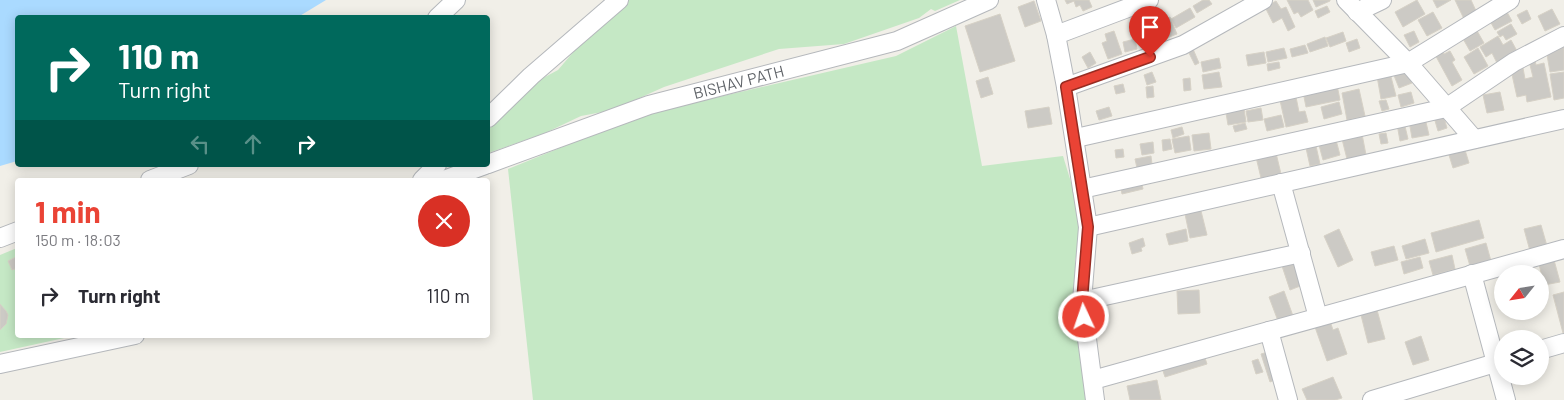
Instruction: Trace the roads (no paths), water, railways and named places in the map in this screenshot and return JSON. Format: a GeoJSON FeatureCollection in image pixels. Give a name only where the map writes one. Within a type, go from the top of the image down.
{"type":"FeatureCollection","features":[{"type":"Feature","properties":{"kind":"street"},"geometry":{"type":"LineString","coordinates":[[440,15],[456,0]]}},
{"type":"Feature","properties":{"kind":"street"},"geometry":{"type":"LineString","coordinates":[[490,116],[531,76],[619,0]]}},
{"type":"Feature","properties":{"kind":"street","name":"BISHAV PATH"},"geometry":{"type":"LineString","coordinates":[[490,163],[649,105],[896,40],[989,0]]}},
{"type":"Feature","properties":{"kind":"street"},"geometry":{"type":"LineString","coordinates":[[1046,0],[1056,35],[1076,138],[1088,227],[1082,301],[1095,400]]}},
{"type":"Feature","properties":{"kind":"street"},"geometry":{"type":"LineString","coordinates":[[1056,35],[1149,0]]}},
{"type":"Feature","properties":{"kind":"street"},"geometry":{"type":"LineString","coordinates":[[1066,87],[1183,45],[1262,0]]}},
{"type":"Feature","properties":{"kind":"street"},"geometry":{"type":"LineString","coordinates":[[1352,6],[1382,0]]}},
{"type":"Feature","properties":{"kind":"street"},"geometry":{"type":"LineString","coordinates":[[1076,138],[1408,63],[1510,0]]}},
{"type":"Feature","properties":{"kind":"street"},"geometry":{"type":"LineString","coordinates":[[1352,6],[1408,63],[1474,139]]}},
{"type":"Feature","properties":{"kind":"street"},"geometry":{"type":"LineString","coordinates":[[1082,189],[1446,108],[1514,62],[1564,36]]}},
{"type":"Feature","properties":{"kind":"street"},"geometry":{"type":"LineString","coordinates":[[1088,227],[1564,119]]}},
{"type":"Feature","properties":{"kind":"street"},"geometry":{"type":"LineString","coordinates":[[155,178],[184,167]]}},
{"type":"Feature","properties":{"kind":"street"},"geometry":{"type":"LineString","coordinates":[[424,178],[436,167]]}},
{"type":"Feature","properties":{"kind":"street","name":"BISHAV PATH"},"geometry":{"type":"LineString","coordinates":[[449,178],[478,167]]}},
{"type":"Feature","properties":{"kind":"street"},"geometry":{"type":"LineString","coordinates":[[1282,182],[1318,317]]}},
{"type":"Feature","properties":{"kind":"street"},"geometry":{"type":"LineString","coordinates":[[0,238],[15,232]]}},
{"type":"Feature","properties":{"kind":"street"},"geometry":{"type":"LineString","coordinates":[[1093,380],[1564,250]]}},
{"type":"Feature","properties":{"kind":"street"},"geometry":{"type":"LineString","coordinates":[[1082,301],[1301,253]]}},
{"type":"Feature","properties":{"kind":"street"},"geometry":{"type":"LineString","coordinates":[[1472,274],[1494,346]]}},
{"type":"Feature","properties":{"kind":"street"},"geometry":{"type":"LineString","coordinates":[[1269,331],[1288,400]]}},
{"type":"Feature","properties":{"kind":"street"},"geometry":{"type":"LineString","coordinates":[[0,364],[121,338]]}},
{"type":"Feature","properties":{"kind":"street"},"geometry":{"type":"LineString","coordinates":[[1549,347],[1564,343]]}},
{"type":"Feature","properties":{"kind":"street"},"geometry":{"type":"LineString","coordinates":[[1372,400],[1494,363]]}},
{"type":"Feature","properties":{"kind":"street"},"geometry":{"type":"LineString","coordinates":[[1503,385],[1506,400]]}},
{"type":"Feature","properties":{"kind":"water"},"geometry":{"type":"Polygon","coordinates":[[[0,0],[326,0],[301,15],[15,15],[15,162],[0,166],[0,0]]]}}]}
